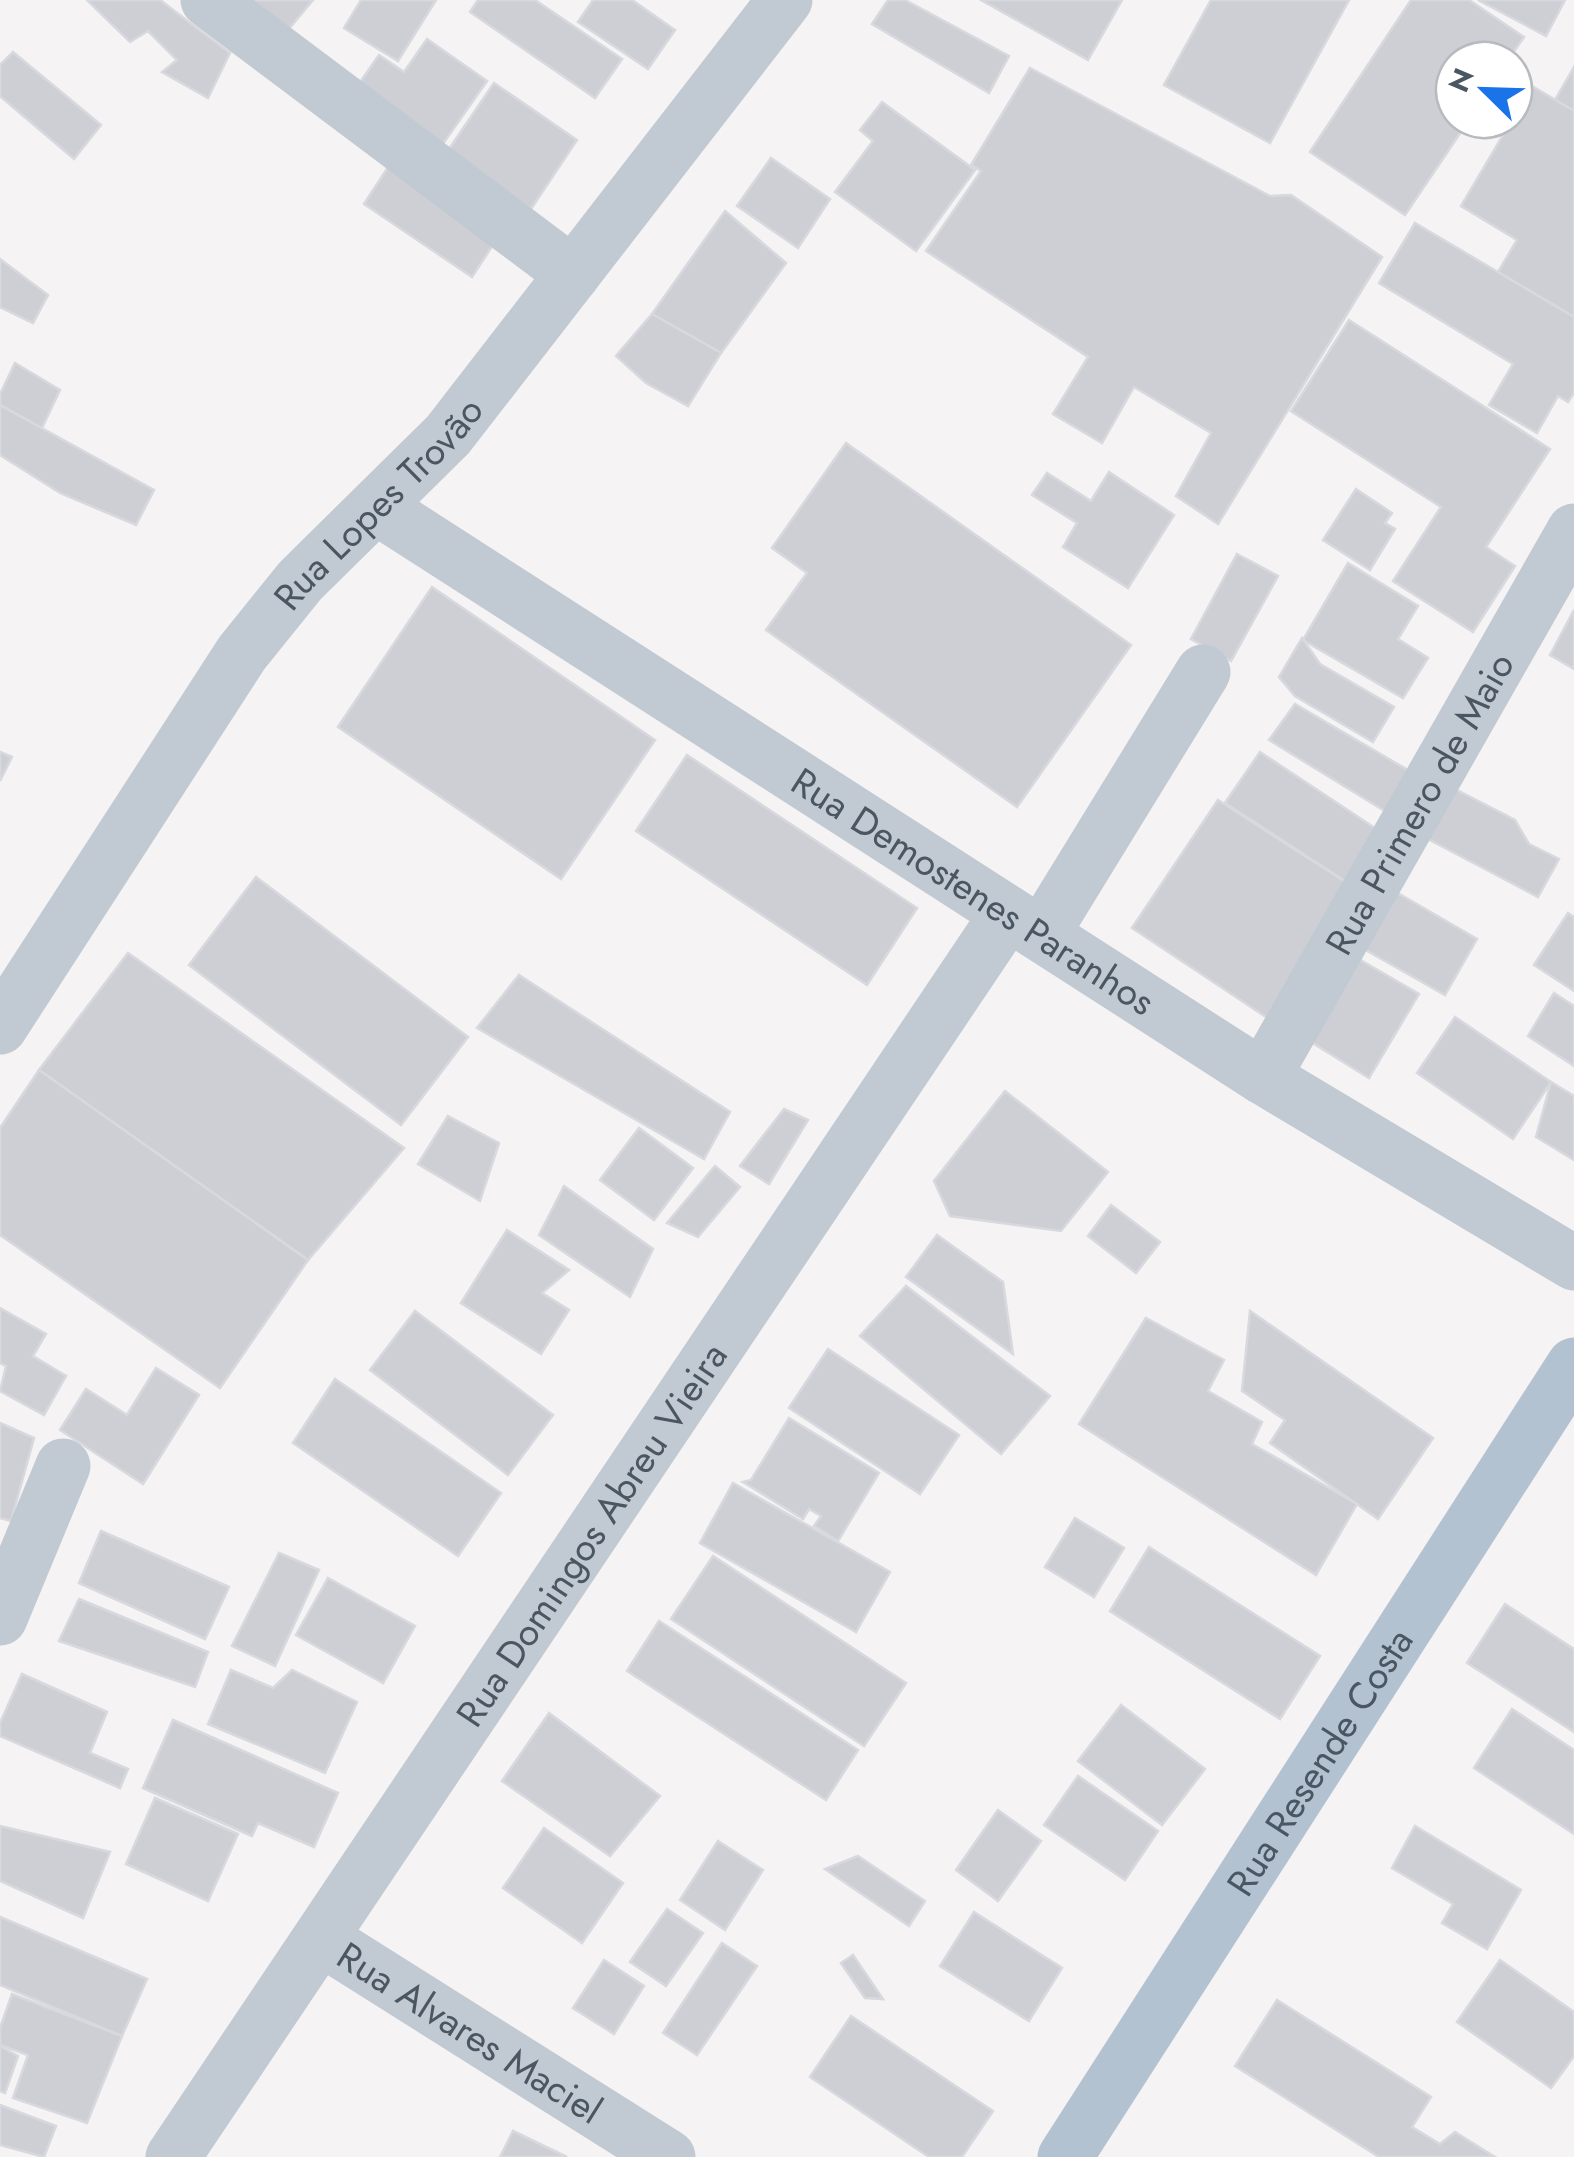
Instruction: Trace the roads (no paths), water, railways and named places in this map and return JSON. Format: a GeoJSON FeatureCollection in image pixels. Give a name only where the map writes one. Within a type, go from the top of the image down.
{"type":"FeatureCollection","features":[{"type":"Feature","properties":{"kind":"main road","name":"Rua Resende Costa"},"geometry":{"type":"LineString","coordinates":[[1065,2157],[1574,1364]]}},
{"type":"Feature","properties":{"kind":"street"},"geometry":{"type":"LineString","coordinates":[[208,0],[573,274]]}},
{"type":"Feature","properties":{"kind":"street","name":"Rua Lopes Trovão"},"geometry":{"type":"LineString","coordinates":[[0,1028],[242,654],[300,581],[448,436],[784,0]]}},
{"type":"Feature","properties":{"kind":"street","name":"Rua Demostenes Paranhos"},"geometry":{"type":"LineString","coordinates":[[378,508],[1264,1077],[1574,1263]]}},
{"type":"Feature","properties":{"kind":"street","name":"Rua Primero de Maio"},"geometry":{"type":"LineString","coordinates":[[1264,1077],[1574,531]]}},
{"type":"Feature","properties":{"kind":"street","name":"Rua Domingos Abreu Vieira"},"geometry":{"type":"LineString","coordinates":[[172,2157],[1203,672]]}},
{"type":"Feature","properties":{"kind":"street"},"geometry":{"type":"LineString","coordinates":[[0,1618],[63,1466]]}},
{"type":"Feature","properties":{"kind":"street","name":"Rua Alvares Maciel"},"geometry":{"type":"LineString","coordinates":[[322,1939],[668,2157]]}}]}
